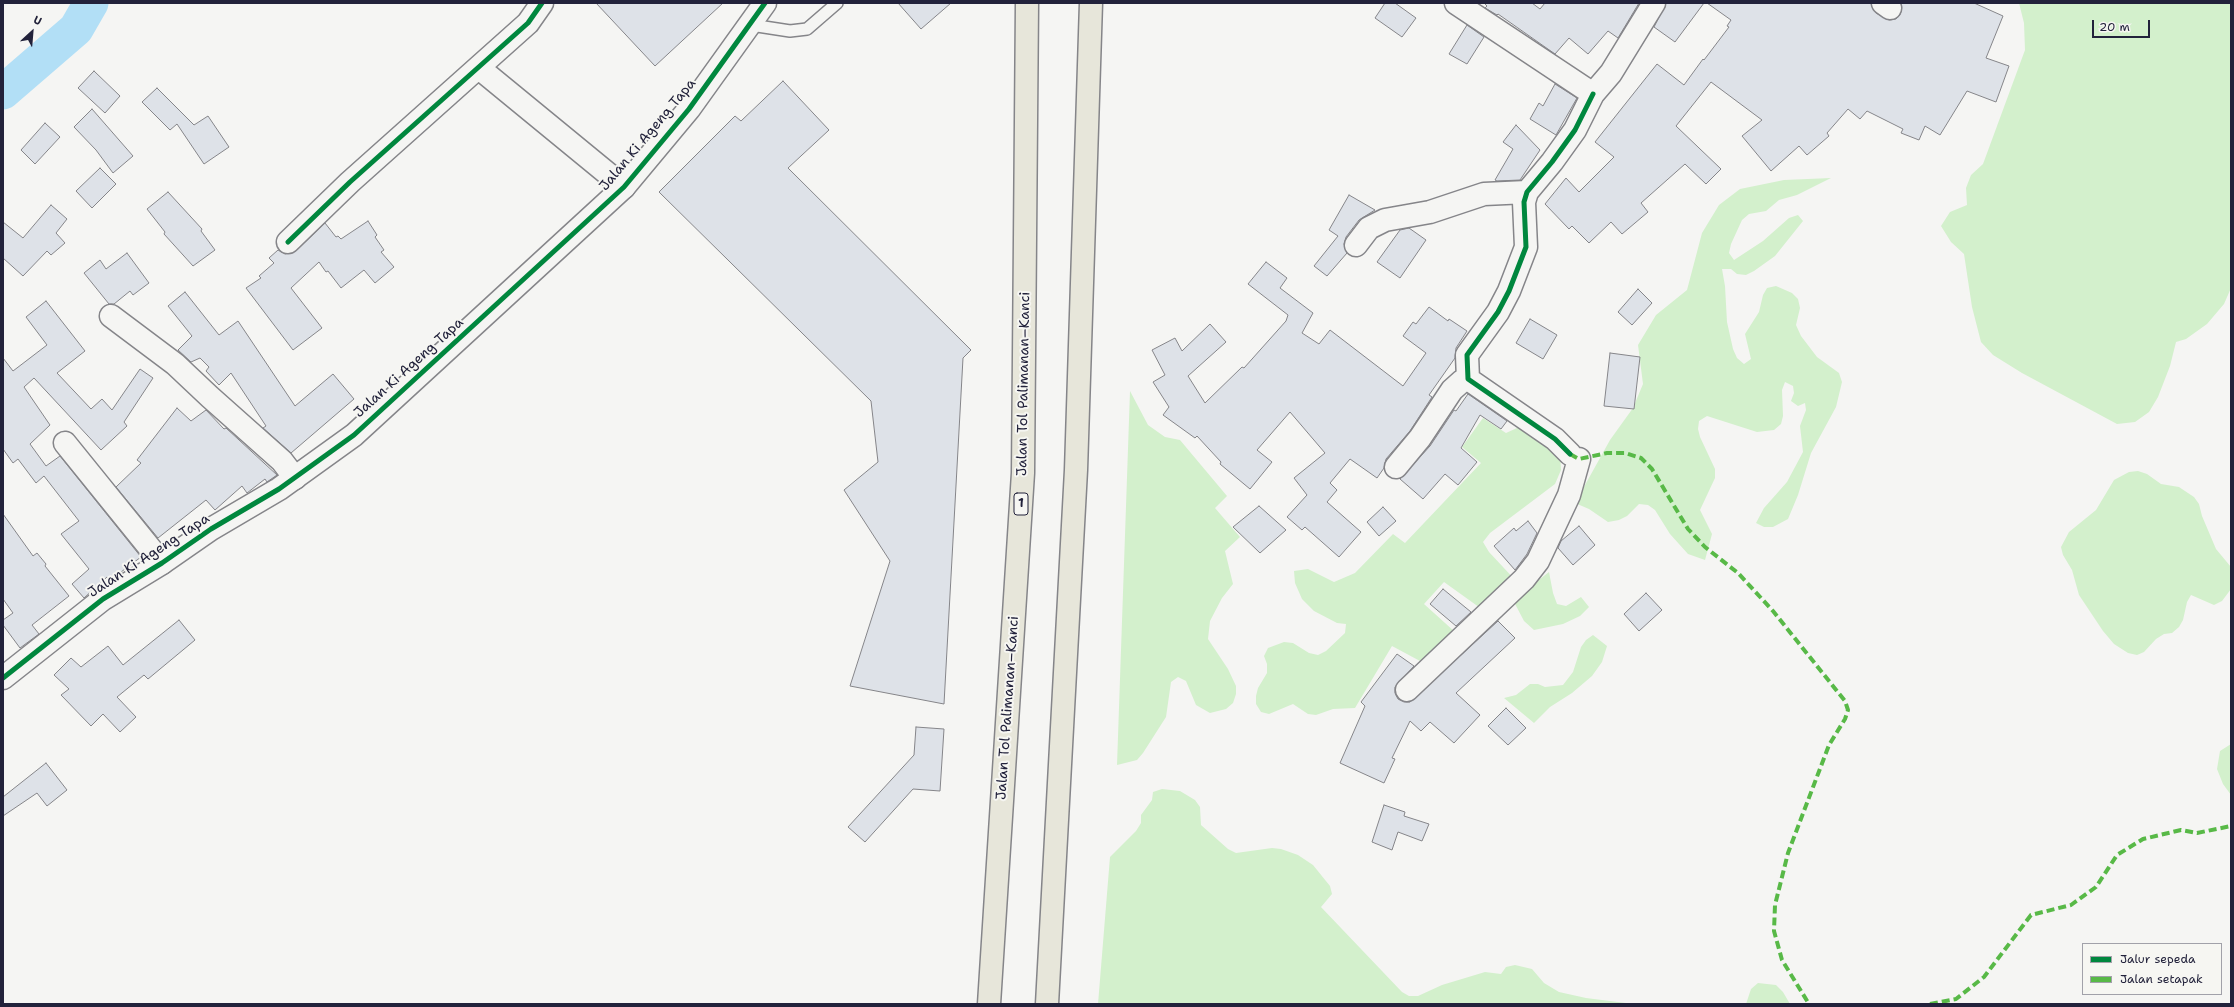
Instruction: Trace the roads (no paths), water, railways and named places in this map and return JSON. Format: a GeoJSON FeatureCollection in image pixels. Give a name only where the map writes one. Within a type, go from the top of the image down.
{"type":"FeatureCollection","features":[{"type":"Feature","properties":{"kind":"highway","name":"Jalan Tol Palimanan–Kanci"},"geometry":{"type":"LineString","coordinates":[[989,1004],[1023,473],[1027,3]]}},
{"type":"Feature","properties":{"kind":"highway"},"geometry":{"type":"LineString","coordinates":[[1047,1004],[1076,470],[1091,3]]}},
{"type":"Feature","properties":{"kind":"street"},"geometry":{"type":"LineString","coordinates":[[288,242],[350,182],[528,23],[542,3]]}},
{"type":"Feature","properties":{"kind":"street","name":"Jalan Ki Ageng Tapa"},"geometry":{"type":"LineString","coordinates":[[3,678],[103,599],[162,563],[211,529],[295,478],[354,435],[624,187],[689,109],[751,26],[765,3]]}},
{"type":"Feature","properties":{"kind":"street"},"geometry":{"type":"LineString","coordinates":[[1456,3],[1593,94]]}},
{"type":"Feature","properties":{"kind":"street"},"geometry":{"type":"LineString","coordinates":[[1468,379],[1467,355],[1498,312],[1509,291],[1526,247],[1524,202],[1527,192],[1552,162],[1575,130],[1593,94],[1611,73],[1654,3]]}},
{"type":"Feature","properties":{"kind":"street"},"geometry":{"type":"LineString","coordinates":[[479,68],[624,187]]}},
{"type":"Feature","properties":{"kind":"street"},"geometry":{"type":"LineString","coordinates":[[1356,245],[1368,228],[1385,220],[1430,212],[1484,194],[1527,192]]}},
{"type":"Feature","properties":{"kind":"street"},"geometry":{"type":"LineString","coordinates":[[111,316],[175,364],[282,462],[295,478]]}},
{"type":"Feature","properties":{"kind":"street"},"geometry":{"type":"LineString","coordinates":[[1407,690],[1524,579],[1538,562],[1569,495],[1575,457],[1555,439],[1468,379]]}},
{"type":"Feature","properties":{"kind":"street"},"geometry":{"type":"LineString","coordinates":[[1396,467],[1420,438],[1452,390],[1462,381],[1468,379]]}},
{"type":"Feature","properties":{"kind":"street"},"geometry":{"type":"LineString","coordinates":[[65,443],[162,563]]}},
{"type":"Feature","properties":{"kind":"lane"},"geometry":{"type":"LineString","coordinates":[[751,26],[790,31],[807,29],[837,3]]}},
{"type":"Feature","properties":{"kind":"waterway"},"geometry":{"type":"LineString","coordinates":[[3,92],[76,29],[91,3]]}}]}
